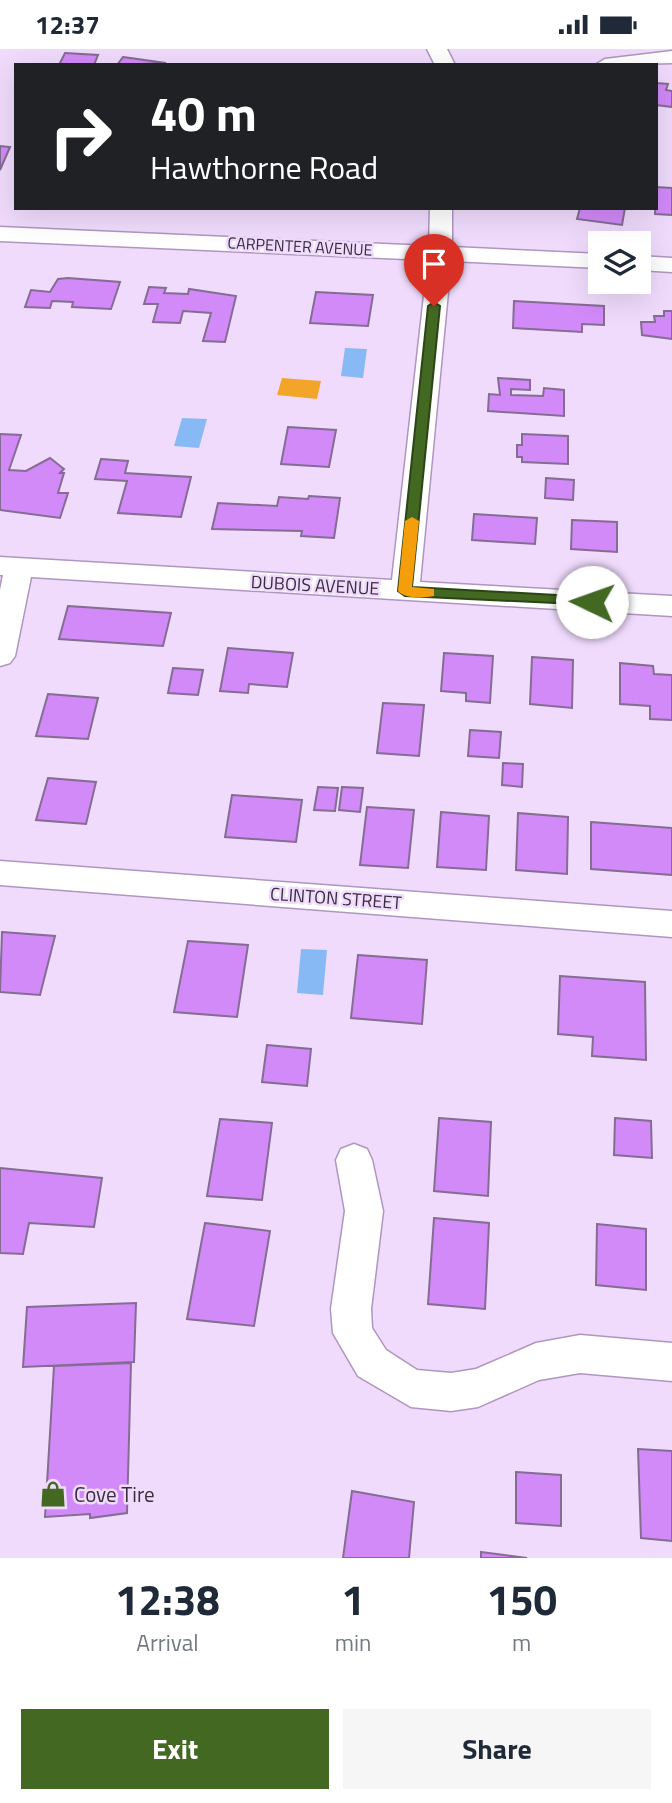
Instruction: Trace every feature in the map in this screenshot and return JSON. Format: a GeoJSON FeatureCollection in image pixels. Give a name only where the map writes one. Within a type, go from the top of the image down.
{"type":"FeatureCollection","features":[{"type":"Feature","properties":{"kind":"street"},"geometry":{"type":"LineString","coordinates":[[426,49],[436,49]]}},
{"type":"Feature","properties":{"kind":"street"},"geometry":{"type":"LineString","coordinates":[[622,63],[672,57]]}},
{"type":"Feature","properties":{"kind":"street"},"geometry":{"type":"LineString","coordinates":[[405,591],[440,254],[442,210]]}},
{"type":"Feature","properties":{"kind":"street","name":"CARPENTER AVENUE"},"geometry":{"type":"LineString","coordinates":[[0,234],[588,260]]}},
{"type":"Feature","properties":{"kind":"street"},"geometry":{"type":"LineString","coordinates":[[651,264],[672,265]]}},
{"type":"Feature","properties":{"kind":"street"},"geometry":{"type":"LineString","coordinates":[[0,656],[10,567]]}},
{"type":"Feature","properties":{"kind":"street","name":"DUBOIS AVENUE"},"geometry":{"type":"LineString","coordinates":[[10,567],[672,606]]}},
{"type":"Feature","properties":{"kind":"street","name":"CLINTON STREET"},"geometry":{"type":"LineString","coordinates":[[0,873],[672,923]]}},
{"type":"Feature","properties":{"kind":"street"},"geometry":{"type":"LineString","coordinates":[[354,1160],[364,1211],[351,1309],[353,1333],[372,1363],[411,1388],[451,1392],[478,1388],[536,1362],[580,1354],[672,1362]]}},
{"type":"Feature","properties":{"kind":"shaded area"},"geometry":{"type":"Polygon","coordinates":[[[282,378],[321,381],[317,399],[277,395],[282,378]]]}},
{"type":"Feature","properties":{"kind":"water"},"geometry":{"type":"Polygon","coordinates":[[[345,348],[367,349],[363,378],[341,376],[345,348]]]}},
{"type":"Feature","properties":{"kind":"water"},"geometry":{"type":"Polygon","coordinates":[[[182,418],[207,419],[199,448],[174,446],[182,418]]]}},
{"type":"Feature","properties":{"kind":"water"},"geometry":{"type":"Polygon","coordinates":[[[301,949],[327,950],[323,995],[297,993],[301,949]]]}},
{"type":"Feature","properties":{"kind":"building"},"geometry":{"type":"Polygon","coordinates":[[[65,53],[98,55],[95,63],[60,63],[65,53]]]}},
{"type":"Feature","properties":{"kind":"building"},"geometry":{"type":"Polygon","coordinates":[[[123,57],[166,63],[118,63],[123,57]]]}},
{"type":"Feature","properties":{"kind":"building"},"geometry":{"type":"Polygon","coordinates":[[[658,83],[668,84],[666,90],[672,91],[672,107],[658,105],[658,83]]]}},
{"type":"Feature","properties":{"kind":"building"},"geometry":{"type":"Polygon","coordinates":[[[0,146],[10,147],[0,170],[0,146]]]}},
{"type":"Feature","properties":{"kind":"building"},"geometry":{"type":"Polygon","coordinates":[[[658,187],[672,188],[672,215],[655,214],[655,210],[658,210],[658,187]]]}},
{"type":"Feature","properties":{"kind":"building"},"geometry":{"type":"Polygon","coordinates":[[[579,210],[625,210],[622,225],[577,219],[579,210]]]}},
{"type":"Feature","properties":{"kind":"building"},"geometry":{"type":"Polygon","coordinates":[[[58,279],[120,282],[111,309],[72,307],[73,302],[52,301],[50,308],[25,307],[31,290],[50,292],[58,279]]]}},
{"type":"Feature","properties":{"kind":"building"},"geometry":{"type":"Polygon","coordinates":[[[149,287],[166,288],[164,293],[188,294],[189,289],[236,296],[225,342],[203,341],[211,313],[183,311],[180,323],[153,322],[158,304],[144,304],[149,287]]]}},
{"type":"Feature","properties":{"kind":"building"},"geometry":{"type":"Polygon","coordinates":[[[316,292],[373,295],[368,326],[310,323],[316,292]]]}},
{"type":"Feature","properties":{"kind":"building"},"geometry":{"type":"Polygon","coordinates":[[[514,301],[604,306],[604,325],[582,324],[582,332],[513,328],[514,301]]]}},
{"type":"Feature","properties":{"kind":"building"},"geometry":{"type":"Polygon","coordinates":[[[664,311],[672,311],[672,339],[642,335],[641,322],[655,322],[654,316],[664,316],[664,311]]]}},
{"type":"Feature","properties":{"kind":"building"},"geometry":{"type":"Polygon","coordinates":[[[498,378],[530,380],[530,390],[511,389],[511,395],[543,396],[544,388],[564,390],[564,416],[488,411],[489,394],[500,395],[498,378]]]}},
{"type":"Feature","properties":{"kind":"building"},"geometry":{"type":"Polygon","coordinates":[[[288,427],[336,430],[329,467],[281,464],[288,427]]]}},
{"type":"Feature","properties":{"kind":"building"},"geometry":{"type":"Polygon","coordinates":[[[0,434],[21,435],[9,470],[26,471],[50,458],[64,469],[60,473],[64,473],[58,493],[68,493],[60,518],[0,510],[0,434]]]}},
{"type":"Feature","properties":{"kind":"building"},"geometry":{"type":"Polygon","coordinates":[[[522,434],[568,436],[568,464],[522,462],[522,457],[517,457],[517,445],[522,445],[522,434]]]}},
{"type":"Feature","properties":{"kind":"building"},"geometry":{"type":"Polygon","coordinates":[[[101,459],[128,461],[125,473],[191,477],[181,517],[118,513],[127,481],[95,479],[101,459]]]}},
{"type":"Feature","properties":{"kind":"building"},"geometry":{"type":"Polygon","coordinates":[[[546,478],[574,480],[573,500],[545,498],[546,478]]]}},
{"type":"Feature","properties":{"kind":"building"},"geometry":{"type":"Polygon","coordinates":[[[309,496],[340,498],[334,538],[301,536],[302,531],[212,529],[218,503],[277,506],[279,497],[308,499],[309,496]]]}},
{"type":"Feature","properties":{"kind":"building"},"geometry":{"type":"Polygon","coordinates":[[[474,514],[537,518],[535,544],[472,540],[474,514]]]}},
{"type":"Feature","properties":{"kind":"building"},"geometry":{"type":"Polygon","coordinates":[[[572,520],[617,522],[617,552],[571,549],[572,520]]]}},
{"type":"Feature","properties":{"kind":"building"},"geometry":{"type":"Polygon","coordinates":[[[68,606],[171,613],[163,646],[59,639],[68,606]]]}},
{"type":"Feature","properties":{"kind":"building"},"geometry":{"type":"Polygon","coordinates":[[[228,648],[293,653],[287,687],[249,684],[248,693],[220,691],[228,648]]]}},
{"type":"Feature","properties":{"kind":"building"},"geometry":{"type":"Polygon","coordinates":[[[444,653],[493,656],[490,703],[466,701],[466,693],[441,691],[444,653]]]}},
{"type":"Feature","properties":{"kind":"building"},"geometry":{"type":"Polygon","coordinates":[[[532,657],[573,660],[572,708],[530,704],[532,657]]]}},
{"type":"Feature","properties":{"kind":"building"},"geometry":{"type":"Polygon","coordinates":[[[620,663],[653,666],[654,674],[672,675],[672,720],[650,719],[650,706],[620,704],[620,663]]]}},
{"type":"Feature","properties":{"kind":"building"},"geometry":{"type":"Polygon","coordinates":[[[173,668],[203,670],[198,695],[168,693],[173,668]]]}},
{"type":"Feature","properties":{"kind":"building"},"geometry":{"type":"Polygon","coordinates":[[[48,694],[98,698],[88,739],[36,736],[48,694]]]}},
{"type":"Feature","properties":{"kind":"building"},"geometry":{"type":"Polygon","coordinates":[[[383,703],[424,705],[419,756],[377,753],[383,703]]]}},
{"type":"Feature","properties":{"kind":"building"},"geometry":{"type":"Polygon","coordinates":[[[470,730],[501,732],[499,758],[468,756],[470,730]]]}},
{"type":"Feature","properties":{"kind":"building"},"geometry":{"type":"Polygon","coordinates":[[[503,763],[523,764],[522,787],[502,785],[503,763]]]}},
{"type":"Feature","properties":{"kind":"building"},"geometry":{"type":"Polygon","coordinates":[[[48,778],[96,782],[86,824],[36,820],[48,778]]]}},
{"type":"Feature","properties":{"kind":"building"},"geometry":{"type":"Polygon","coordinates":[[[318,787],[338,788],[335,811],[314,810],[318,787]]]}},
{"type":"Feature","properties":{"kind":"building"},"geometry":{"type":"Polygon","coordinates":[[[342,787],[363,788],[360,812],[339,810],[342,787]]]}},
{"type":"Feature","properties":{"kind":"building"},"geometry":{"type":"Polygon","coordinates":[[[232,795],[302,800],[296,842],[225,837],[232,795]]]}},
{"type":"Feature","properties":{"kind":"building"},"geometry":{"type":"Polygon","coordinates":[[[367,807],[414,810],[408,868],[360,865],[367,807]]]}},
{"type":"Feature","properties":{"kind":"building"},"geometry":{"type":"Polygon","coordinates":[[[441,812],[489,816],[486,870],[437,867],[441,812]]]}},
{"type":"Feature","properties":{"kind":"building"},"geometry":{"type":"Polygon","coordinates":[[[518,813],[568,817],[567,874],[516,870],[518,813]]]}},
{"type":"Feature","properties":{"kind":"building"},"geometry":{"type":"Polygon","coordinates":[[[591,822],[672,828],[672,875],[591,869],[591,822]]]}},
{"type":"Feature","properties":{"kind":"building"},"geometry":{"type":"Polygon","coordinates":[[[2,932],[55,936],[40,995],[0,992],[2,932]]]}},
{"type":"Feature","properties":{"kind":"building"},"geometry":{"type":"Polygon","coordinates":[[[188,941],[248,945],[237,1017],[174,1012],[188,941]]]}},
{"type":"Feature","properties":{"kind":"building"},"geometry":{"type":"Polygon","coordinates":[[[358,955],[427,960],[422,1024],[351,1018],[358,955]]]}},
{"type":"Feature","properties":{"kind":"building"},"geometry":{"type":"Polygon","coordinates":[[[560,976],[645,982],[646,1060],[592,1056],[593,1037],[558,1034],[560,976]]]}},
{"type":"Feature","properties":{"kind":"building"},"geometry":{"type":"Polygon","coordinates":[[[267,1045],[311,1049],[307,1086],[262,1082],[267,1045]]]}},
{"type":"Feature","properties":{"kind":"building"},"geometry":{"type":"Polygon","coordinates":[[[439,1118],[491,1122],[488,1196],[434,1191],[439,1118]]]}},
{"type":"Feature","properties":{"kind":"building"},"geometry":{"type":"Polygon","coordinates":[[[615,1118],[651,1121],[652,1158],[614,1155],[615,1118]]]}},
{"type":"Feature","properties":{"kind":"building"},"geometry":{"type":"Polygon","coordinates":[[[220,1119],[272,1123],[262,1200],[207,1196],[220,1119]]]}},
{"type":"Feature","properties":{"kind":"building"},"geometry":{"type":"Polygon","coordinates":[[[0,1168],[102,1178],[94,1227],[29,1223],[23,1254],[0,1253],[0,1168]]]}},
{"type":"Feature","properties":{"kind":"building"},"geometry":{"type":"Polygon","coordinates":[[[434,1218],[489,1223],[485,1309],[428,1304],[434,1218]]]}},
{"type":"Feature","properties":{"kind":"building"},"geometry":{"type":"Polygon","coordinates":[[[205,1223],[270,1231],[254,1326],[187,1319],[205,1223]]]}},
{"type":"Feature","properties":{"kind":"building"},"geometry":{"type":"Polygon","coordinates":[[[597,1224],[646,1229],[646,1290],[596,1285],[597,1224]]]}},
{"type":"Feature","properties":{"kind":"building"},"geometry":{"type":"Polygon","coordinates":[[[136,1303],[134,1362],[23,1367],[27,1307],[136,1303]]]}},
{"type":"Feature","properties":{"kind":"building"},"geometry":{"type":"Polygon","coordinates":[[[131,1363],[127,1513],[90,1518],[90,1514],[45,1517],[54,1366],[131,1363]]]}},
{"type":"Feature","properties":{"kind":"building"},"geometry":{"type":"Polygon","coordinates":[[[638,1449],[672,1451],[672,1541],[641,1538],[638,1449]]]}},
{"type":"Feature","properties":{"kind":"building"},"geometry":{"type":"Polygon","coordinates":[[[516,1472],[561,1475],[561,1526],[516,1523],[516,1472]]]}},
{"type":"Feature","properties":{"kind":"building"},"geometry":{"type":"Polygon","coordinates":[[[352,1491],[414,1502],[409,1558],[343,1558],[352,1491]]]}},
{"type":"Feature","properties":{"kind":"building"},"geometry":{"type":"Polygon","coordinates":[[[481,1552],[527,1558],[481,1558],[481,1552]]]}},
{"type":"Feature","properties":{"kind":"slow traffic"},"geometry":{"type":"LineString","coordinates":[[412,521],[405,591],[429,592]]}},
{"type":"Feature","properties":{"kind":"place","name":"Cove Tire"},"geometry":{"type":"Point","coordinates":[53,1494]}},
{"type":"Feature","properties":{"kind":"route"},"geometry":{"type":"LineString","coordinates":[[434,306],[405,591],[592,602]]}}]}
